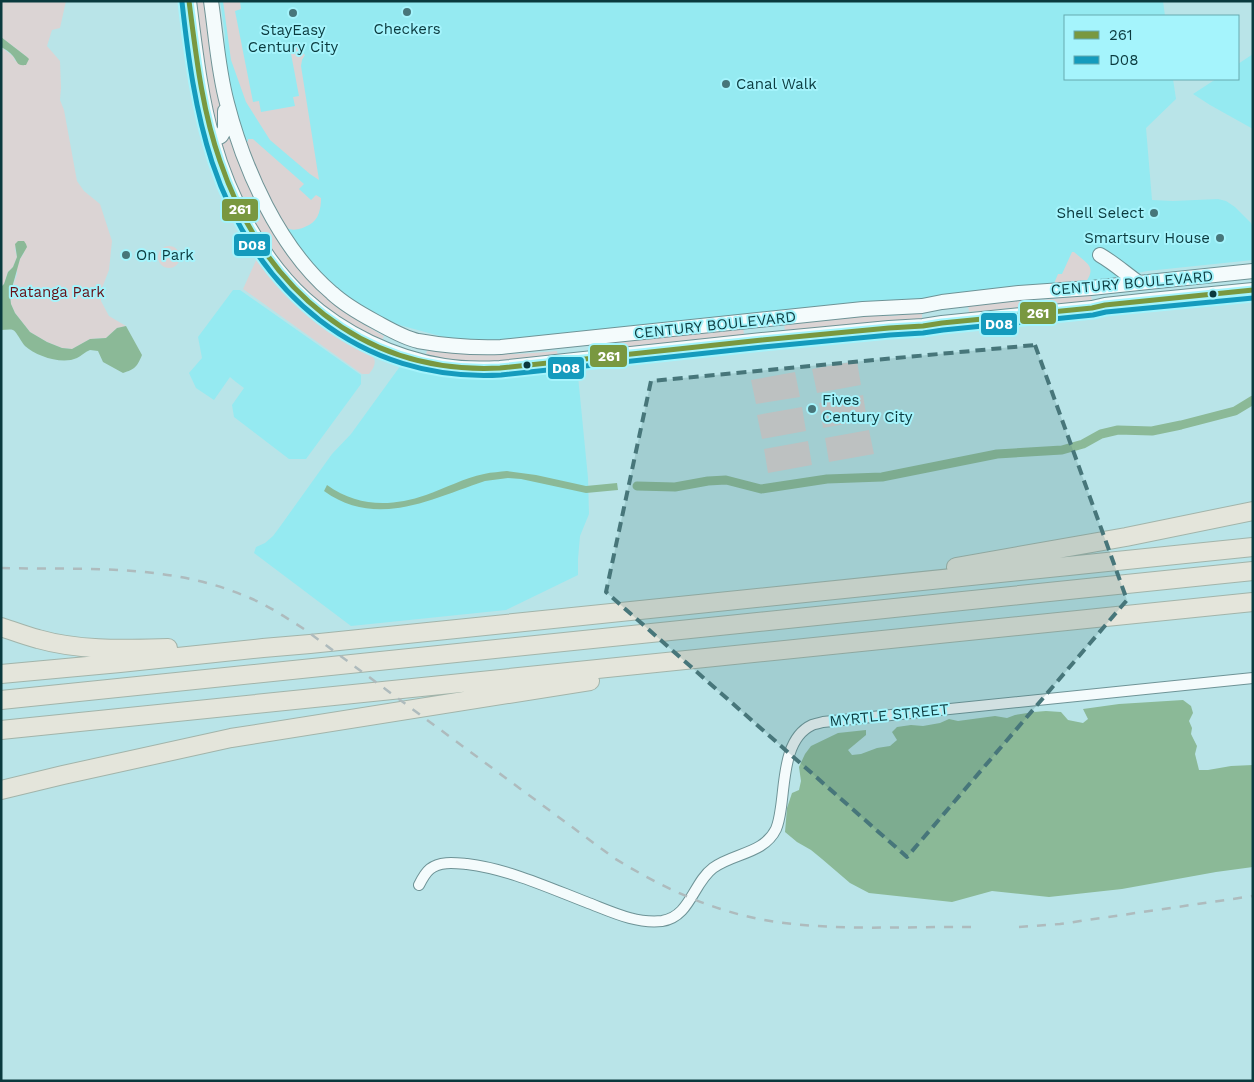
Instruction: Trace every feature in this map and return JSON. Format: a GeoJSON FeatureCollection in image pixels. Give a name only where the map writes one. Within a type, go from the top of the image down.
{"type":"FeatureCollection","features":[{"type":"Feature","properties":{"kind":"highway"},"geometry":{"type":"LineString","coordinates":[[780,596],[1126,537],[1253,511]]}},
{"type":"Feature","properties":{"kind":"highway"},"geometry":{"type":"LineString","coordinates":[[1,674],[1253,547]]}},
{"type":"Feature","properties":{"kind":"highway"},"geometry":{"type":"LineString","coordinates":[[1,700],[1253,571]]}},
{"type":"Feature","properties":{"kind":"highway"},"geometry":{"type":"LineString","coordinates":[[1,730],[1253,602]]}},
{"type":"Feature","properties":{"kind":"highway"},"geometry":{"type":"LineString","coordinates":[[1,627],[39,640],[111,649],[172,648],[237,643],[263,648]]}},
{"type":"Feature","properties":{"kind":"highway"},"geometry":{"type":"LineString","coordinates":[[1,790],[231,738],[630,674],[733,655]]}},
{"type":"Feature","properties":{"kind":"main road","name":"CENTURY BOULEVARD"},"geometry":{"type":"LineString","coordinates":[[190,1],[200,82],[213,140],[231,189],[254,235],[272,263],[305,300],[355,335],[402,356],[444,366],[500,368],[753,341],[923,326],[942,322],[1253,290]]}},
{"type":"Feature","properties":{"kind":"main road","name":"CENTURY BOULEVARD"},"geometry":{"type":"LineString","coordinates":[[211,1],[221,76],[234,129],[248,168],[277,225],[305,267],[332,294],[391,330],[417,340],[461,347],[501,348],[863,309],[922,306],[1018,293],[1091,288],[1253,271]]}},
{"type":"Feature","properties":{"kind":"main road"},"geometry":{"type":"LineString","coordinates":[[213,140],[221,136],[225,129],[221,76]]}},
{"type":"Feature","properties":{"kind":"main road"},"geometry":{"type":"LineString","coordinates":[[1100,255],[1139,283]]}},
{"type":"Feature","properties":{"kind":"street","name":"MYRTLE STREET"},"geometry":{"type":"LineString","coordinates":[[419,885],[430,869],[442,864],[451,862],[482,866],[526,879],[636,920],[667,920],[674,918],[684,908],[699,884],[713,868],[729,859],[760,847],[772,836],[778,824],[785,776],[792,748],[796,740],[812,725],[823,722],[1253,678]]}},
{"type":"Feature","properties":{"kind":"highlighted area"},"geometry":{"type":"Polygon","coordinates":[[[1035,345],[1127,600],[907,857],[606,592],[651,381],[1035,345]]]}},
{"type":"Feature","properties":{"kind":"shaded area"},"geometry":{"type":"Polygon","coordinates":[[[220,1],[1163,1],[1165,15],[1064,15],[1064,80],[1173,80],[1176,99],[1146,128],[1152,200],[1218,199],[1226,201],[1251,223],[1253,228],[1253,260],[1147,271],[1110,279],[1053,286],[502,343],[469,343],[392,323],[335,290],[290,237],[249,160],[224,67],[225,35],[220,1]]]}},
{"type":"Feature","properties":{"kind":"shaded area"},"geometry":{"type":"Polygon","coordinates":[[[1,37],[29,59],[26,65],[19,64],[10,53],[1,47],[1,37]]]}},
{"type":"Feature","properties":{"kind":"shaded area"},"geometry":{"type":"Polygon","coordinates":[[[1253,54],[1253,129],[1193,94],[1214,80],[1239,80],[1239,63],[1253,54]]]}},
{"type":"Feature","properties":{"kind":"shaded area"},"geometry":{"type":"Polygon","coordinates":[[[18,241],[24,241],[27,247],[20,259],[10,295],[11,304],[15,313],[30,332],[47,342],[62,348],[72,349],[90,339],[106,338],[117,328],[126,326],[142,355],[135,367],[123,373],[103,362],[98,351],[90,350],[71,360],[57,360],[42,356],[25,346],[13,330],[1,330],[1,287],[17,257],[15,244],[18,241]]]}},
{"type":"Feature","properties":{"kind":"shaded area"},"geometry":{"type":"Polygon","coordinates":[[[233,290],[240,290],[361,375],[361,384],[306,459],[289,459],[234,417],[232,405],[244,388],[230,377],[214,400],[196,388],[189,373],[202,358],[198,337],[233,290]]]}},
{"type":"Feature","properties":{"kind":"shaded area"},"geometry":{"type":"Polygon","coordinates":[[[409,362],[570,367],[575,371],[578,376],[588,478],[589,514],[580,536],[578,575],[506,610],[351,626],[254,553],[256,547],[265,543],[273,536],[332,454],[351,434],[401,365],[409,362]]]}},
{"type":"Feature","properties":{"kind":"shaded area"},"geometry":{"type":"Polygon","coordinates":[[[507,471],[586,486],[617,483],[618,490],[586,493],[508,478],[485,481],[445,496],[404,507],[384,509],[364,508],[344,502],[324,491],[327,485],[351,498],[363,501],[375,503],[400,502],[426,495],[477,476],[507,471]]]}},
{"type":"Feature","properties":{"kind":"shaded area"},"geometry":{"type":"Polygon","coordinates":[[[1183,700],[1191,706],[1193,713],[1189,721],[1192,728],[1191,734],[1197,746],[1195,754],[1199,770],[1253,765],[1253,867],[1122,889],[1049,897],[992,891],[952,902],[869,893],[850,883],[811,850],[785,832],[787,808],[792,793],[799,790],[801,781],[799,767],[805,754],[811,746],[838,733],[866,730],[866,735],[848,750],[852,755],[890,746],[897,740],[892,732],[897,727],[923,726],[940,723],[949,719],[958,721],[995,716],[1007,718],[1015,715],[1046,711],[1061,712],[1068,720],[1083,723],[1088,719],[1083,709],[1119,704],[1183,700]]]}},
{"type":"Feature","properties":{"kind":"green space","name":"Ratanga Park"},"geometry":{"type":"Polygon","coordinates":[[[1,1],[66,1],[60,28],[52,30],[47,46],[60,61],[60,100],[64,110],[77,181],[84,191],[100,204],[112,241],[109,270],[102,288],[101,301],[109,316],[126,326],[117,328],[106,338],[90,339],[72,349],[62,348],[47,342],[30,332],[15,313],[11,304],[10,295],[20,259],[24,253],[24,241],[18,241],[15,249],[17,257],[1,287],[1,47],[14,57],[15,61],[27,57],[1,37],[1,1]]]}},
{"type":"Feature","properties":{"kind":"green space"},"geometry":{"type":"Polygon","coordinates":[[[193,1],[206,1],[221,103],[307,277],[324,295],[356,320],[384,336],[381,342],[340,320],[309,295],[276,257],[249,213],[236,187],[208,106],[193,1]]]}},
{"type":"Feature","properties":{"kind":"green space"},"geometry":{"type":"Polygon","coordinates":[[[223,1],[240,1],[241,9],[235,11],[253,102],[259,101],[261,112],[295,106],[293,97],[299,96],[289,43],[291,42],[305,55],[301,66],[319,180],[270,140],[246,102],[231,60],[223,1]]]}},
{"type":"Feature","properties":{"kind":"green space"},"geometry":{"type":"Polygon","coordinates":[[[248,139],[253,139],[304,184],[299,189],[311,200],[316,195],[321,198],[319,213],[312,223],[293,230],[281,223],[269,203],[245,143],[248,139]]]}},
{"type":"Feature","properties":{"kind":"green space"},"geometry":{"type":"Polygon","coordinates":[[[169,246],[177,249],[180,257],[177,265],[169,268],[161,265],[158,257],[161,249],[169,246]]]}},
{"type":"Feature","properties":{"kind":"green space"},"geometry":{"type":"Polygon","coordinates":[[[1072,252],[1089,265],[1089,277],[1086,282],[1053,286],[1058,274],[1062,274],[1072,252]]]}},
{"type":"Feature","properties":{"kind":"green space"},"geometry":{"type":"Polygon","coordinates":[[[258,256],[273,277],[300,307],[339,337],[371,354],[375,362],[369,374],[362,374],[243,289],[258,256]]]}},
{"type":"Feature","properties":{"kind":"green space"},"geometry":{"type":"Polygon","coordinates":[[[1091,295],[1092,301],[969,312],[968,305],[1012,299],[1042,300],[1091,295]]]}},
{"type":"Feature","properties":{"kind":"green space"},"geometry":{"type":"Polygon","coordinates":[[[922,313],[922,320],[785,331],[784,323],[865,314],[891,316],[922,313]]]}},
{"type":"Feature","properties":{"kind":"green space"},"geometry":{"type":"Polygon","coordinates":[[[743,327],[744,334],[740,337],[700,344],[660,343],[606,349],[605,342],[743,327]]]}},
{"type":"Feature","properties":{"kind":"green space"},"geometry":{"type":"Polygon","coordinates":[[[428,348],[496,354],[557,351],[558,357],[514,362],[481,363],[453,360],[426,354],[428,348]]]}},
{"type":"Feature","properties":{"kind":"green space"},"geometry":{"type":"Polygon","coordinates":[[[857,361],[861,385],[817,393],[812,369],[857,361]]]}},
{"type":"Feature","properties":{"kind":"green space"},"geometry":{"type":"Polygon","coordinates":[[[795,372],[800,397],[756,404],[751,380],[795,372]]]}},
{"type":"Feature","properties":{"kind":"green space"},"geometry":{"type":"Polygon","coordinates":[[[863,395],[867,420],[823,428],[819,403],[863,395]]]}},
{"type":"Feature","properties":{"kind":"green space"},"geometry":{"type":"Polygon","coordinates":[[[802,407],[806,431],[762,439],[757,415],[802,407]]]}},
{"type":"Feature","properties":{"kind":"green space"},"geometry":{"type":"Polygon","coordinates":[[[869,430],[874,454],[829,462],[825,438],[869,430]]]}},
{"type":"Feature","properties":{"kind":"green space"},"geometry":{"type":"Polygon","coordinates":[[[808,441],[812,465],[768,473],[764,449],[808,441]]]}},
{"type":"Feature","properties":{"kind":"waterway"},"geometry":{"type":"LineString","coordinates":[[637,486],[675,487],[726,480],[761,489],[827,479],[882,477],[997,454],[1062,450],[1083,444],[1101,434],[1118,430],[1152,431],[1235,411],[1253,400]]}},
{"type":"Feature","properties":{"kind":"railway"},"geometry":{"type":"LineString","coordinates":[[1,568],[94,569],[155,573],[215,585],[260,603],[304,629],[614,858],[650,879],[705,904],[744,916],[790,924],[870,928],[977,927]]}},
{"type":"Feature","properties":{"kind":"railway"},"geometry":{"type":"LineString","coordinates":[[1019,927],[1060,924],[1253,896]]}},
{"type":"Feature","properties":{"kind":"transit line","name":"261"},"geometry":{"type":"LineString","coordinates":[[189,1],[200,82],[214,142],[239,207],[262,248],[291,284],[324,315],[362,339],[404,356],[450,366],[500,368],[762,340],[923,326],[1253,290]]}},
{"type":"Feature","properties":{"kind":"transit line","name":"D08"},"geometry":{"type":"LineString","coordinates":[[182,2],[193,83],[206,142],[231,209],[255,251],[285,289],[320,320],[359,345],[402,363],[450,373],[501,375],[1253,298]]}},
{"type":"Feature","properties":{"kind":"place","name":"Checkers"},"geometry":{"type":"Point","coordinates":[407,12]}},
{"type":"Feature","properties":{"kind":"place","name":"StayEasy Century City"},"geometry":{"type":"Point","coordinates":[293,13]}},
{"type":"Feature","properties":{"kind":"place","name":"Canal Walk"},"geometry":{"type":"Point","coordinates":[726,84]}},
{"type":"Feature","properties":{"kind":"place","name":"Shell Select"},"geometry":{"type":"Point","coordinates":[1154,213]}},
{"type":"Feature","properties":{"kind":"place","name":"Smartsurv House"},"geometry":{"type":"Point","coordinates":[1220,238]}},
{"type":"Feature","properties":{"kind":"place","name":"On Park"},"geometry":{"type":"Point","coordinates":[126,255]}},
{"type":"Feature","properties":{"kind":"place","name":"Fives Century City"},"geometry":{"type":"Point","coordinates":[812,409]}}]}
